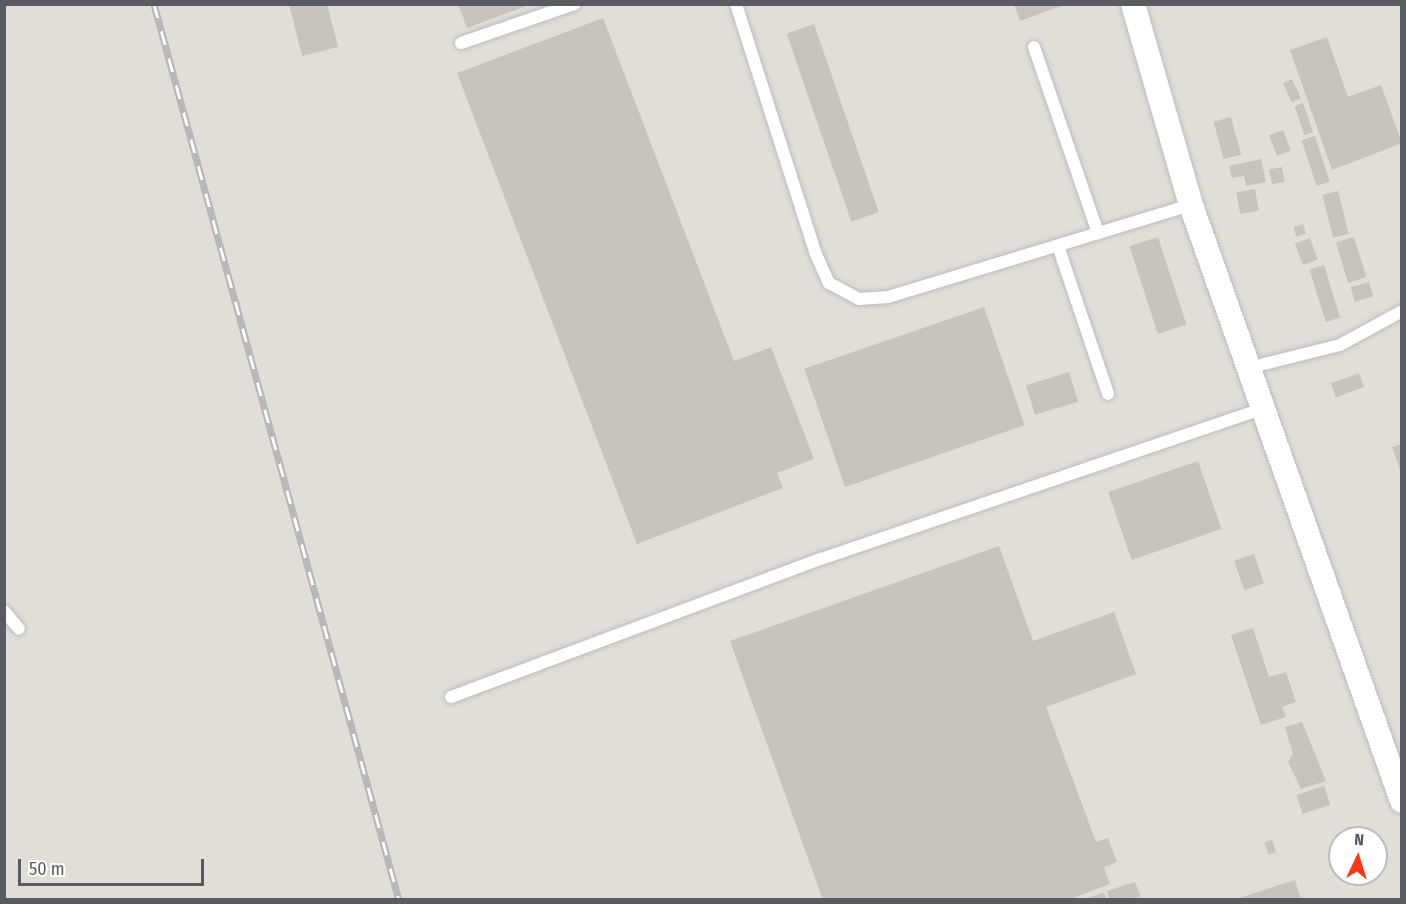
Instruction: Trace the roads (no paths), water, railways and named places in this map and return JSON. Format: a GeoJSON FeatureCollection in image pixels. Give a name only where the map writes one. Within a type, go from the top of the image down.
{"type":"FeatureCollection","features":[{"type":"Feature","properties":{"kind":"street"},"geometry":{"type":"LineString","coordinates":[[1133,4],[1191,205],[1401,801]]}},
{"type":"Feature","properties":{"kind":"lane"},"geometry":{"type":"LineString","coordinates":[[461,43],[574,4]]}},
{"type":"Feature","properties":{"kind":"lane"},"geometry":{"type":"LineString","coordinates":[[736,4],[829,283],[859,299],[888,297],[1191,205]]}},
{"type":"Feature","properties":{"kind":"lane"},"geometry":{"type":"LineString","coordinates":[[1034,47],[1098,233]]}},
{"type":"Feature","properties":{"kind":"lane"},"geometry":{"type":"LineString","coordinates":[[1058,246],[1108,394]]}},
{"type":"Feature","properties":{"kind":"lane"},"geometry":{"type":"LineString","coordinates":[[1248,368],[1340,345],[1401,311]]}},
{"type":"Feature","properties":{"kind":"lane"},"geometry":{"type":"LineString","coordinates":[[451,697],[821,558],[1262,410]]}},
{"type":"Feature","properties":{"kind":"lane"},"geometry":{"type":"LineString","coordinates":[[4,611],[19,628]]}},
{"type":"Feature","properties":{"kind":"railway"},"geometry":{"type":"LineString","coordinates":[[154,4],[399,900]]}}]}
